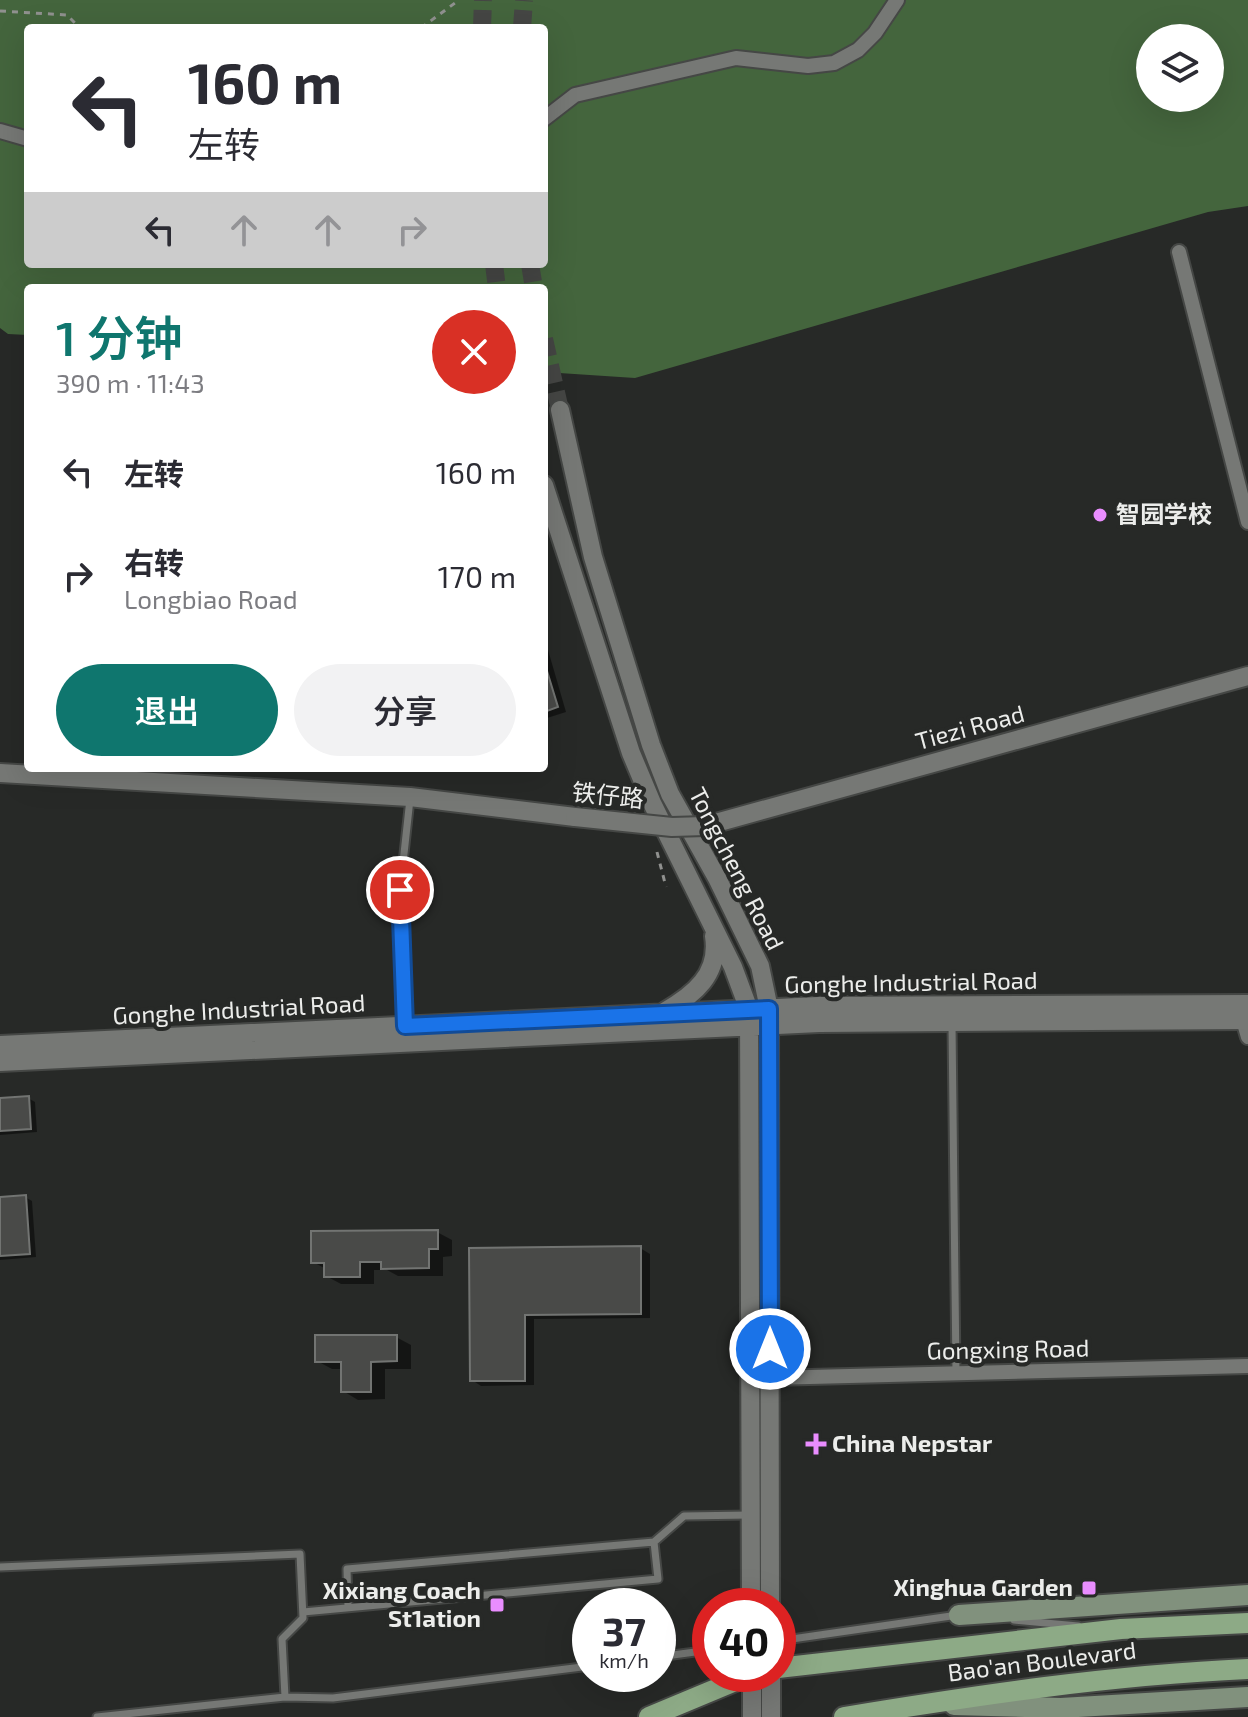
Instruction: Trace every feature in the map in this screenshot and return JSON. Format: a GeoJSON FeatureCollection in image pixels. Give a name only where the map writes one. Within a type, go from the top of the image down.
{"type":"FeatureCollection","features":[{"type":"Feature","properties":{"kind":"main road"},"geometry":{"type":"LineString","coordinates":[[959,1615],[1248,1595]]}},
{"type":"Feature","properties":{"kind":"main road","name":"Bao'an Boulevard"},"geometry":{"type":"LineString","coordinates":[[796,1666],[1121,1629],[1248,1623]]}},
{"type":"Feature","properties":{"kind":"main road","name":"Bao'an Boulevard"},"geometry":{"type":"LineString","coordinates":[[844,1717],[1071,1683],[1177,1672],[1248,1669]]}},
{"type":"Feature","properties":{"kind":"main road"},"geometry":{"type":"LineString","coordinates":[[649,1717],[709,1692]]}},
{"type":"Feature","properties":{"kind":"main road"},"geometry":{"type":"LineString","coordinates":[[918,1705],[1061,1708],[1248,1697]]}},
{"type":"Feature","properties":{"kind":"street"},"geometry":{"type":"LineString","coordinates":[[548,116],[575,95],[736,58],[808,66],[834,63],[858,50],[875,33],[897,0]]}},
{"type":"Feature","properties":{"kind":"street"},"geometry":{"type":"LineString","coordinates":[[0,131],[24,138]]}},
{"type":"Feature","properties":{"kind":"street"},"geometry":{"type":"LineString","coordinates":[[1179,252],[1248,522]]}},
{"type":"Feature","properties":{"kind":"street","name":"Tongcheng Road"},"geometry":{"type":"LineString","coordinates":[[560,410],[593,557],[651,745],[670,794],[717,878],[760,966],[769,1017],[770,1588]]}},
{"type":"Feature","properties":{"kind":"street","name":"Tongcheng Road"},"geometry":{"type":"LineString","coordinates":[[548,497],[631,753],[652,803],[733,967],[749,1018],[751,1588]]}},
{"type":"Feature","properties":{"kind":"street","name":"Tiezi Road"},"geometry":{"type":"LineString","coordinates":[[705,826],[1248,676]]}},
{"type":"Feature","properties":{"kind":"street"},"geometry":{"type":"LineString","coordinates":[[0,773],[410,797]]}},
{"type":"Feature","properties":{"kind":"street","name":"铁仔路"},"geometry":{"type":"LineString","coordinates":[[410,797],[649,825],[705,826]]}},
{"type":"Feature","properties":{"kind":"street"},"geometry":{"type":"LineString","coordinates":[[660,1014],[695,992],[706,979],[713,964],[715,945],[712,926]]}},
{"type":"Feature","properties":{"kind":"street","name":"Gonghe Industrial Road"},"geometry":{"type":"LineString","coordinates":[[0,1045],[660,1014],[749,1018]]}},
{"type":"Feature","properties":{"kind":"street","name":"Gonghe Industrial Road"},"geometry":{"type":"LineString","coordinates":[[769,1017],[952,1022],[1247,1020]]}},
{"type":"Feature","properties":{"kind":"street","name":"Gonghe Industrial Road"},"geometry":{"type":"LineString","coordinates":[[0,1062],[769,1017],[1247,1020]]}},
{"type":"Feature","properties":{"kind":"street","name":"Gongxing Road"},"geometry":{"type":"LineString","coordinates":[[770,1378],[1248,1366]]}},
{"type":"Feature","properties":{"kind":"street"},"geometry":{"type":"LineString","coordinates":[[752,1692],[752,1717]]}},
{"type":"Feature","properties":{"kind":"street"},"geometry":{"type":"LineString","coordinates":[[771,1692],[771,1717]]}},
{"type":"Feature","properties":{"kind":"lane"},"geometry":{"type":"LineString","coordinates":[[405,1026],[400,890],[410,797]]}},
{"type":"Feature","properties":{"kind":"lane"},"geometry":{"type":"LineString","coordinates":[[952,1022],[956,1373]]}},
{"type":"Feature","properties":{"kind":"lane"},"geometry":{"type":"LineString","coordinates":[[348,1607],[347,1569],[654,1542],[684,1516],[751,1515]]}},
{"type":"Feature","properties":{"kind":"lane"},"geometry":{"type":"LineString","coordinates":[[303,1612],[658,1579],[654,1542]]}},
{"type":"Feature","properties":{"kind":"lane"},"geometry":{"type":"LineString","coordinates":[[0,1567],[300,1554],[303,1618],[282,1639],[285,1697]]}},
{"type":"Feature","properties":{"kind":"lane"},"geometry":{"type":"LineString","coordinates":[[796,1638],[959,1615],[1121,1629]]}},
{"type":"Feature","properties":{"kind":"lane"},"geometry":{"type":"LineString","coordinates":[[97,1717],[285,1697],[333,1698],[572,1668]]}},
{"type":"Feature","properties":{"kind":"path"},"geometry":{"type":"LineString","coordinates":[[426,24],[459,0]]}},
{"type":"Feature","properties":{"kind":"path"},"geometry":{"type":"LineString","coordinates":[[0,11],[67,15],[76,24]]}},
{"type":"Feature","properties":{"kind":"path"},"geometry":{"type":"LineString","coordinates":[[649,825],[666,887]]}},
{"type":"Feature","properties":{"kind":"green space"},"geometry":{"type":"Polygon","coordinates":[[[0,0],[1248,0],[1248,206],[1208,212],[635,378],[548,372],[548,284],[24,284],[24,335],[8,334],[0,328],[0,0]]]}},
{"type":"Feature","properties":{"kind":"building"},"geometry":{"type":"Polygon","coordinates":[[[548,674],[558,707],[548,711],[548,674]]]}},
{"type":"Feature","properties":{"kind":"building"},"geometry":{"type":"Polygon","coordinates":[[[29,1096],[31,1129],[0,1131],[0,1098],[29,1096]]]}},
{"type":"Feature","properties":{"kind":"building"},"geometry":{"type":"Polygon","coordinates":[[[26,1195],[30,1254],[0,1256],[0,1197],[26,1195]]]}},
{"type":"Feature","properties":{"kind":"building"},"geometry":{"type":"Polygon","coordinates":[[[438,1230],[438,1249],[429,1249],[429,1268],[381,1269],[381,1262],[360,1262],[360,1277],[324,1277],[324,1263],[311,1263],[311,1231],[438,1230]]]}},
{"type":"Feature","properties":{"kind":"building"},"geometry":{"type":"Polygon","coordinates":[[[641,1246],[641,1314],[525,1315],[525,1381],[470,1381],[469,1248],[641,1246]]]}},
{"type":"Feature","properties":{"kind":"building"},"geometry":{"type":"Polygon","coordinates":[[[315,1335],[397,1335],[397,1361],[371,1362],[371,1392],[341,1392],[341,1362],[315,1362],[315,1335]]]}},
{"type":"Feature","properties":{"kind":"tunnel"},"geometry":{"type":"LineString","coordinates":[[482,24],[483,0]]}},
{"type":"Feature","properties":{"kind":"tunnel"},"geometry":{"type":"LineString","coordinates":[[522,24],[524,0]]}},
{"type":"Feature","properties":{"kind":"tunnel"},"geometry":{"type":"LineString","coordinates":[[494,268],[496,284]]}},
{"type":"Feature","properties":{"kind":"tunnel"},"geometry":{"type":"LineString","coordinates":[[531,268],[533,284]]}},
{"type":"Feature","properties":{"kind":"tunnel"},"geometry":{"type":"LineString","coordinates":[[548,357],[560,410]]}},
{"type":"Feature","properties":{"kind":"place","name":"智园学校"},"geometry":{"type":"Point","coordinates":[1100,515]}},
{"type":"Feature","properties":{"kind":"place","name":"China Nepstar"},"geometry":{"type":"Point","coordinates":[816,1444]}},
{"type":"Feature","properties":{"kind":"place","name":"Xinghua Garden"},"geometry":{"type":"Point","coordinates":[1089,1588]}},
{"type":"Feature","properties":{"kind":"place","name":"Xixiang Coach St1ation"},"geometry":{"type":"Point","coordinates":[497,1605]}},
{"type":"Feature","properties":{"kind":"route"},"geometry":{"type":"LineString","coordinates":[[400,890],[405,1026],[769,1009],[770,1349]]}}]}
